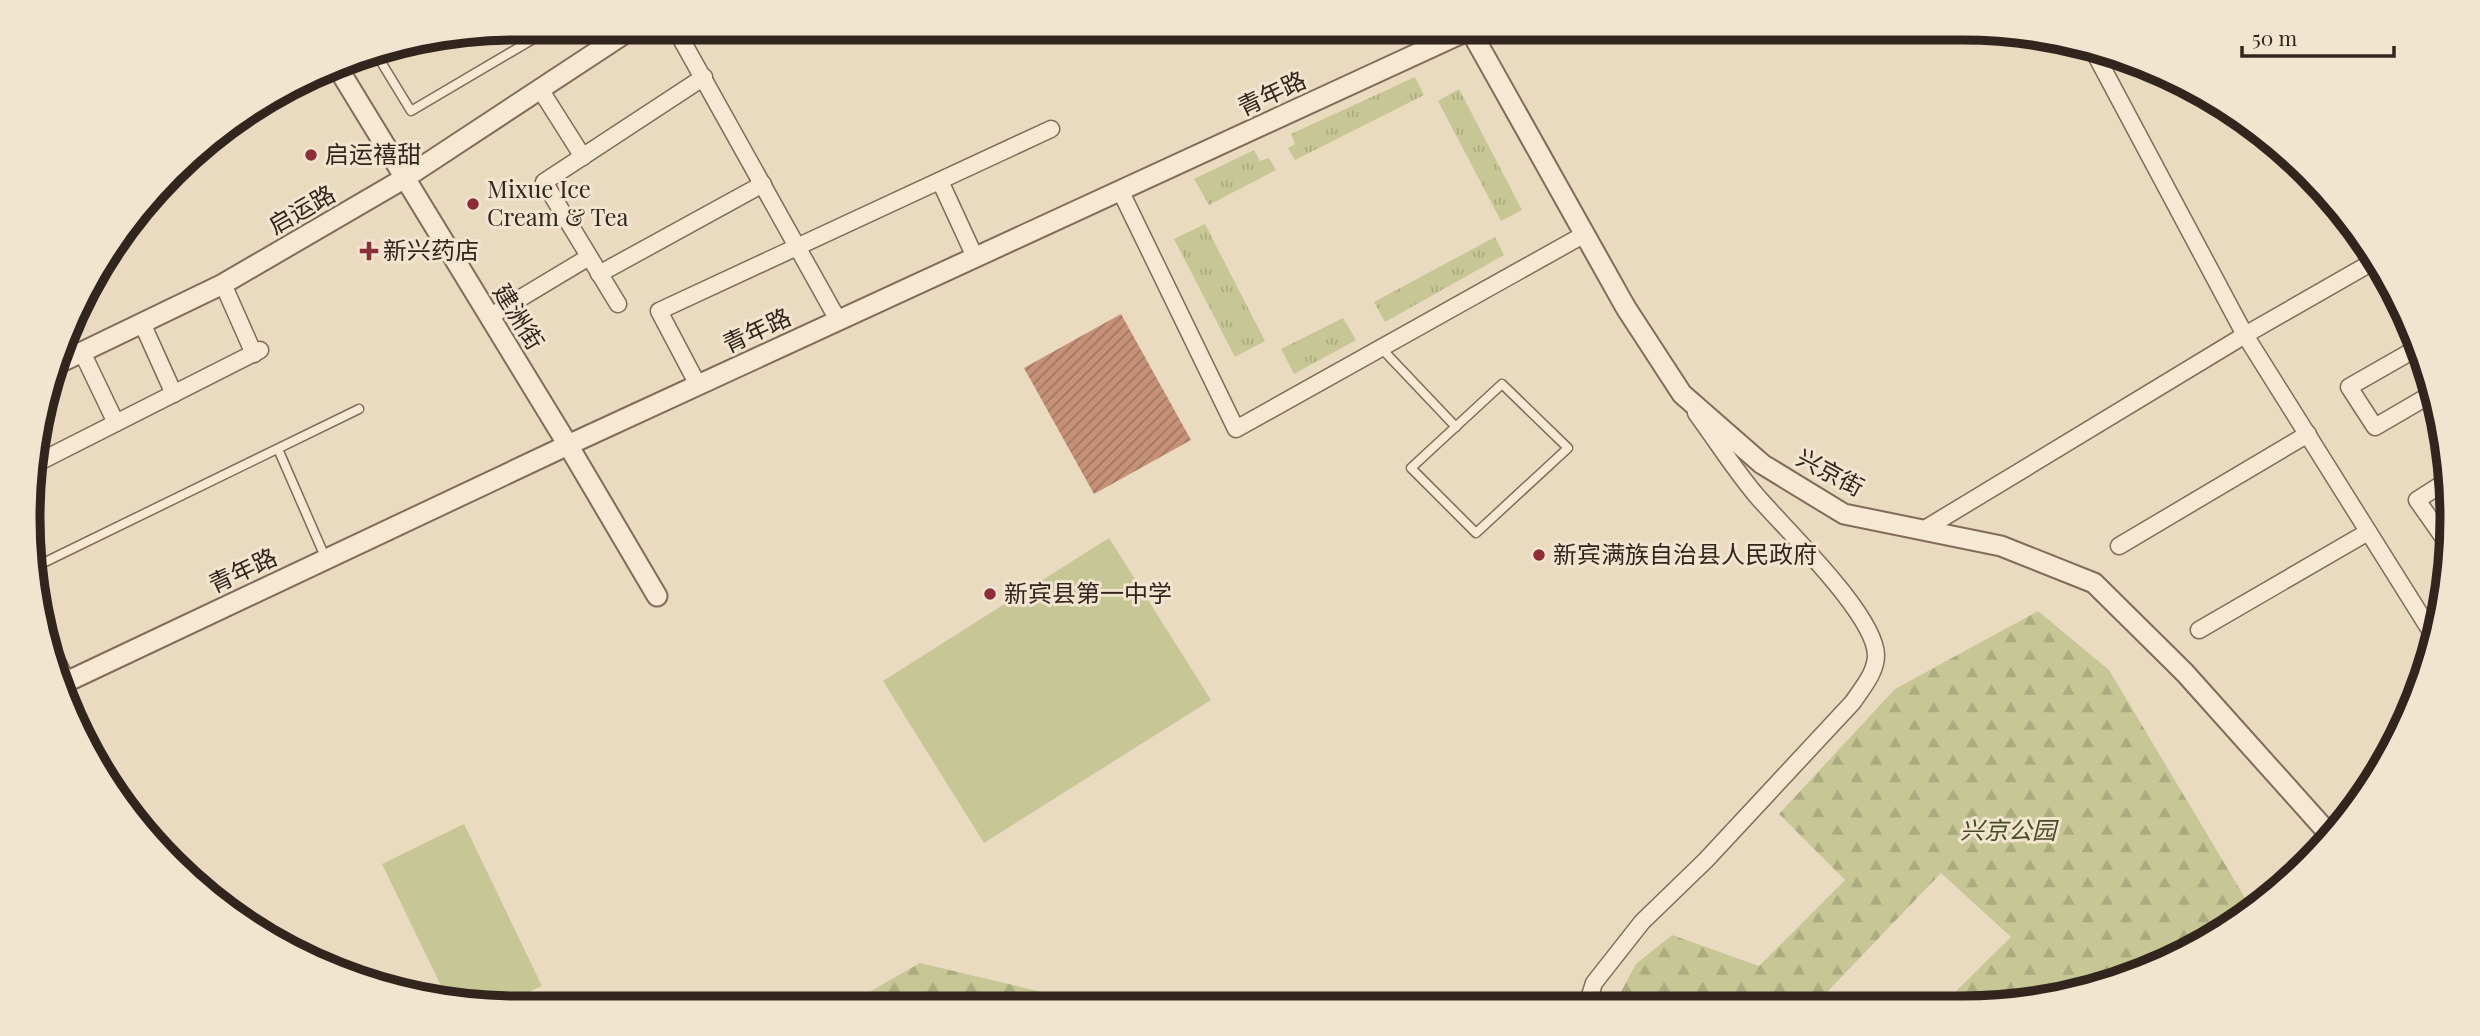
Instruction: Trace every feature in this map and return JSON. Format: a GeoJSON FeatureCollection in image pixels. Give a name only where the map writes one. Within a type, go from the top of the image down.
{"type":"FeatureCollection","features":[{"type":"Feature","properties":{"kind":"street","name":"启运路"},"geometry":{"type":"LineString","coordinates":[[68,359],[223,284],[405,178],[615,40]]}},
{"type":"Feature","properties":{"kind":"street"},"geometry":{"type":"LineString","coordinates":[[682,40],[838,320]]}},
{"type":"Feature","properties":{"kind":"street","name":"青年路"},"geometry":{"type":"LineString","coordinates":[[69,681],[568,445],[1445,40]]}},
{"type":"Feature","properties":{"kind":"street","name":"兴京街"},"geometry":{"type":"LineString","coordinates":[[1478,40],[1626,308],[1682,394],[1762,464],[1844,514],[2001,546],[2094,583],[2185,673],[2324,829]]}},
{"type":"Feature","properties":{"kind":"street"},"geometry":{"type":"LineString","coordinates":[[2099,61],[2245,335],[2427,626]]}},
{"type":"Feature","properties":{"kind":"street","name":"建洲街"},"geometry":{"type":"LineString","coordinates":[[342,74],[657,596]]}},
{"type":"Feature","properties":{"kind":"street"},"geometry":{"type":"LineString","coordinates":[[618,304],[544,182],[704,77]]}},
{"type":"Feature","properties":{"kind":"street"},"geometry":{"type":"LineString","coordinates":[[540,89],[583,157]]}},
{"type":"Feature","properties":{"kind":"street"},"geometry":{"type":"LineString","coordinates":[[698,385],[659,311],[1051,129]]}},
{"type":"Feature","properties":{"kind":"street"},"geometry":{"type":"LineString","coordinates":[[940,181],[975,257]]}},
{"type":"Feature","properties":{"kind":"street"},"geometry":{"type":"LineString","coordinates":[[599,274],[762,184]]}},
{"type":"Feature","properties":{"kind":"street"},"geometry":{"type":"LineString","coordinates":[[1121,190],[1236,429],[1585,234]]}},
{"type":"Feature","properties":{"kind":"street"},"geometry":{"type":"LineString","coordinates":[[489,317],[589,257]]}},
{"type":"Feature","properties":{"kind":"street"},"geometry":{"type":"LineString","coordinates":[[1923,530],[2245,335],[2367,265]]}},
{"type":"Feature","properties":{"kind":"street"},"geometry":{"type":"LineString","coordinates":[[44,460],[257,352],[223,284]]}},
{"type":"Feature","properties":{"kind":"street"},"geometry":{"type":"LineString","coordinates":[[142,323],[174,394]]}},
{"type":"Feature","properties":{"kind":"street"},"geometry":{"type":"LineString","coordinates":[[82,352],[116,423]]}},
{"type":"Feature","properties":{"kind":"street"},"geometry":{"type":"LineString","coordinates":[[2410,352],[2349,387],[2375,427],[2424,398]]}},
{"type":"Feature","properties":{"kind":"street"},"geometry":{"type":"LineString","coordinates":[[1590,996],[1594,983],[1642,922],[1706,860],[1853,702],[1872,673],[1876,655],[1871,635],[1846,596],[1754,493],[1682,394]]}},
{"type":"Feature","properties":{"kind":"street"},"geometry":{"type":"LineString","coordinates":[[2119,546],[2308,434]]}},
{"type":"Feature","properties":{"kind":"street"},"geometry":{"type":"LineString","coordinates":[[2439,486],[2417,500],[2440,532]]}},
{"type":"Feature","properties":{"kind":"street"},"geometry":{"type":"LineString","coordinates":[[2199,630],[2368,532]]}},
{"type":"Feature","properties":{"kind":"lane"},"geometry":{"type":"LineString","coordinates":[[381,61],[411,111],[532,40]]}},
{"type":"Feature","properties":{"kind":"lane"},"geometry":{"type":"LineString","coordinates":[[1381,348],[1456,427]]}},
{"type":"Feature","properties":{"kind":"lane"},"geometry":{"type":"LineString","coordinates":[[1502,384],[1567,448],[1476,533],[1411,468],[1456,427],[1502,384]]}},
{"type":"Feature","properties":{"kind":"lane"},"geometry":{"type":"LineString","coordinates":[[42,563],[359,409]]}},
{"type":"Feature","properties":{"kind":"lane"},"geometry":{"type":"LineString","coordinates":[[278,449],[326,559]]}},
{"type":"Feature","properties":{"kind":"green space"},"geometry":{"type":"Polygon","coordinates":[[[1415,77],[1424,95],[1295,160],[1288,148],[1295,144],[1291,134],[1415,77]]]}},
{"type":"Feature","properties":{"kind":"green space"},"geometry":{"type":"Polygon","coordinates":[[[1459,89],[1522,210],[1501,221],[1438,101],[1459,89]]]}},
{"type":"Feature","properties":{"kind":"green space"},"geometry":{"type":"Polygon","coordinates":[[[1254,150],[1260,161],[1269,158],[1276,170],[1209,205],[1194,179],[1254,150]]]}},
{"type":"Feature","properties":{"kind":"green space"},"geometry":{"type":"Polygon","coordinates":[[[1205,224],[1265,341],[1235,357],[1174,239],[1205,224]]]}},
{"type":"Feature","properties":{"kind":"green space"},"geometry":{"type":"Polygon","coordinates":[[[1495,237],[1504,255],[1385,322],[1374,302],[1495,237]]]}},
{"type":"Feature","properties":{"kind":"green space"},"geometry":{"type":"Polygon","coordinates":[[[1343,318],[1356,340],[1294,374],[1281,349],[1343,318]]]}},
{"type":"Feature","properties":{"kind":"green space"},"geometry":{"type":"Polygon","coordinates":[[[1109,538],[1211,700],[984,843],[883,681],[1109,538]]]}},
{"type":"Feature","properties":{"kind":"green space","name":"兴京公园"},"geometry":{"type":"Polygon","coordinates":[[[2038,611],[2109,670],[2247,901],[2201,932],[2116,970],[2055,987],[2024,992],[1951,996],[2011,937],[1941,873],[1825,996],[1619,996],[1636,964],[1672,935],[1759,966],[1845,880],[1779,814],[1895,689],[2038,611]]]}},
{"type":"Feature","properties":{"kind":"green space"},"geometry":{"type":"Polygon","coordinates":[[[464,824],[542,986],[520,996],[443,990],[382,864],[464,824]]]}},
{"type":"Feature","properties":{"kind":"green space"},"geometry":{"type":"Polygon","coordinates":[[[920,963],[1059,996],[862,996],[920,963]]]}},
{"type":"Feature","properties":{"kind":"building"},"geometry":{"type":"Polygon","coordinates":[[[1121,314],[1191,440],[1094,494],[1024,368],[1121,314]]]}},
{"type":"Feature","properties":{"kind":"place","name":"启运禧甜"},"geometry":{"type":"Point","coordinates":[311,155]}},
{"type":"Feature","properties":{"kind":"place","name":"Mixue Ice Cream & Tea"},"geometry":{"type":"Point","coordinates":[473,204]}},
{"type":"Feature","properties":{"kind":"place","name":"新兴药店"},"geometry":{"type":"Point","coordinates":[369,251]}},
{"type":"Feature","properties":{"kind":"place","name":"新宾满族自治县人民政府"},"geometry":{"type":"Point","coordinates":[1539,555]}},
{"type":"Feature","properties":{"kind":"place","name":"新宾县第一中学"},"geometry":{"type":"Point","coordinates":[990,594]}}]}
